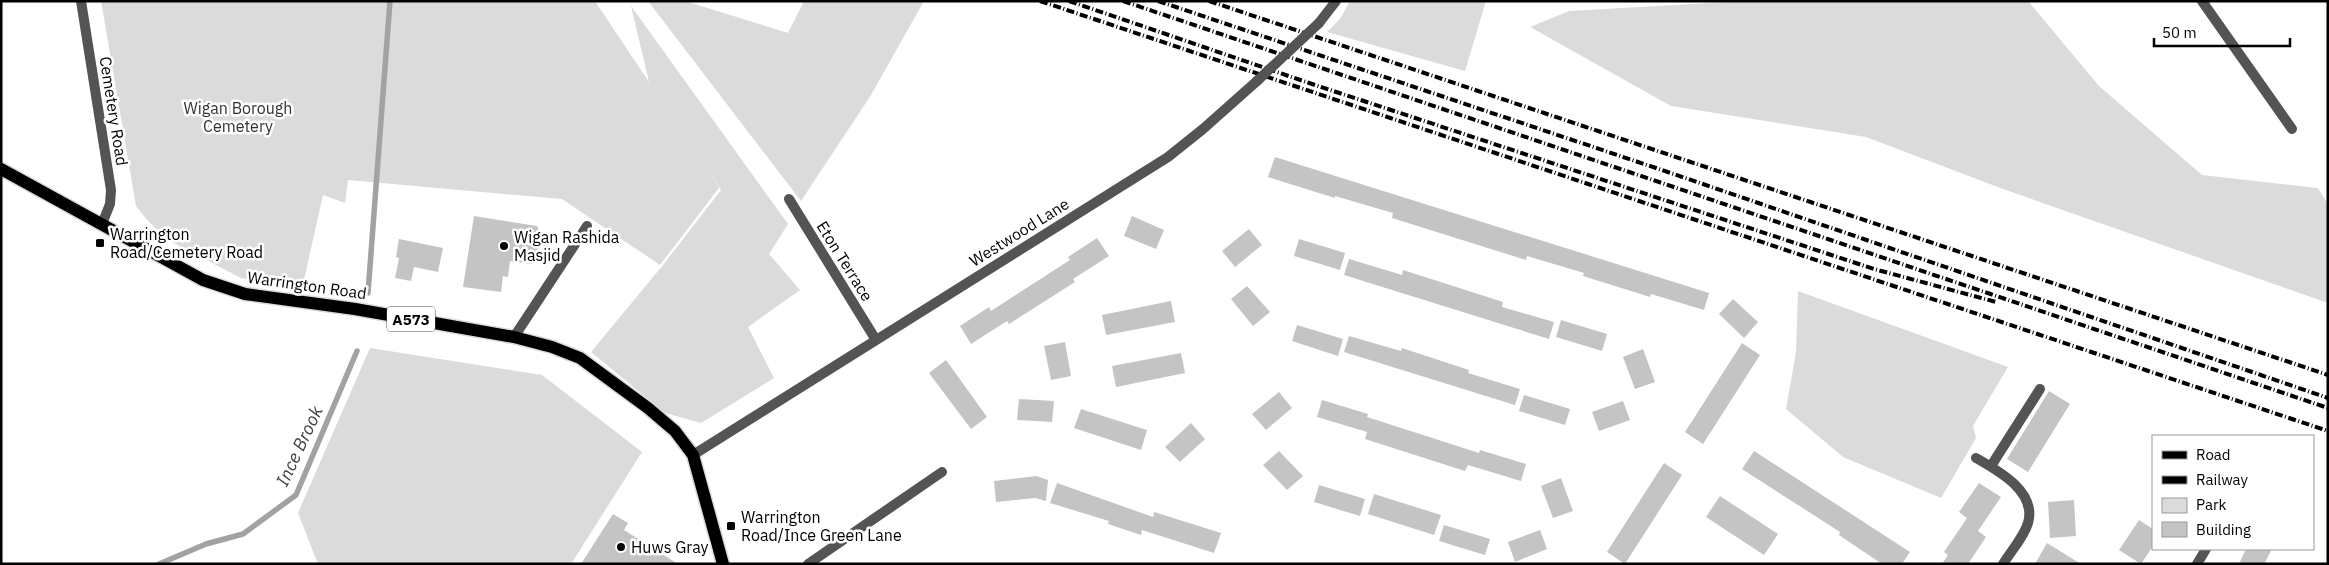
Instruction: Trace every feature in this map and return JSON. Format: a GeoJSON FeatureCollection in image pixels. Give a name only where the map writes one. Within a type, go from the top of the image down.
{"type":"FeatureCollection","features":[{"type":"Feature","properties":{"kind":"main road","name":"Warrington Road"},"geometry":{"type":"LineString","coordinates":[[4,170],[203,280],[245,294],[355,308],[514,337],[552,347],[580,358],[648,408],[675,431],[693,455],[723,564]]}},
{"type":"Feature","properties":{"kind":"street","name":"Cemetery Road"},"geometry":{"type":"LineString","coordinates":[[81,1],[111,190],[110,204],[102,224]]}},
{"type":"Feature","properties":{"kind":"street","name":"Westwood Lane"},"geometry":{"type":"LineString","coordinates":[[693,455],[1168,157],[1257,81],[1319,23],[1336,1]]}},
{"type":"Feature","properties":{"kind":"street"},"geometry":{"type":"LineString","coordinates":[[2202,1],[2292,129]]}},
{"type":"Feature","properties":{"kind":"street","name":"Eton Terrace"},"geometry":{"type":"LineString","coordinates":[[789,199],[876,340]]}},
{"type":"Feature","properties":{"kind":"street"},"geometry":{"type":"LineString","coordinates":[[514,337],[587,226]]}},
{"type":"Feature","properties":{"kind":"street"},"geometry":{"type":"LineString","coordinates":[[1991,466],[2040,388]]}},
{"type":"Feature","properties":{"kind":"street"},"geometry":{"type":"LineString","coordinates":[[1976,458],[1991,466],[2023,492],[2028,503],[2028,524],[2004,564]]}},
{"type":"Feature","properties":{"kind":"street"},"geometry":{"type":"LineString","coordinates":[[808,564],[942,472]]}},
{"type":"Feature","properties":{"kind":"street"},"geometry":{"type":"LineString","coordinates":[[2197,564],[2205,550]]}},
{"type":"Feature","properties":{"kind":"green space","name":"Wigan Borough Cemetery"},"geometry":{"type":"Polygon","coordinates":[[[101,1],[595,1],[649,82],[631,6],[788,224],[769,254],[800,290],[748,327],[774,378],[701,423],[665,413],[591,352],[663,265],[721,190],[706,167],[719,188],[660,265],[562,199],[348,180],[345,203],[323,195],[302,289],[241,278],[168,240],[148,221],[136,206],[101,1]]]}},
{"type":"Feature","properties":{"kind":"green space"},"geometry":{"type":"Polygon","coordinates":[[[648,1],[685,1],[788,33],[804,1],[924,1],[871,95],[801,201],[648,1]]]}},
{"type":"Feature","properties":{"kind":"green space"},"geometry":{"type":"Polygon","coordinates":[[[1350,1],[1486,1],[1465,71],[1327,32],[1340,19],[1350,1]]]}},
{"type":"Feature","properties":{"kind":"green space"},"geometry":{"type":"Polygon","coordinates":[[[1745,1],[2028,1],[2099,86],[2202,175],[2318,188],[2328,204],[2328,303],[2003,189],[1866,137],[1671,106],[1530,27],[1569,11],[1745,1]]]}},
{"type":"Feature","properties":{"kind":"green space"},"geometry":{"type":"Polygon","coordinates":[[[1798,291],[2008,367],[1973,426],[1976,438],[1941,498],[1843,457],[1786,409],[1796,352],[1798,291]]]}},
{"type":"Feature","properties":{"kind":"green space"},"geometry":{"type":"Polygon","coordinates":[[[370,348],[542,375],[642,452],[571,564],[318,564],[298,513],[370,348]]]}},
{"type":"Feature","properties":{"kind":"building"},"geometry":{"type":"Polygon","coordinates":[[[1275,157],[1709,293],[1704,310],[1651,294],[1650,297],[1583,276],[1584,273],[1527,256],[1526,260],[1392,218],[1393,213],[1335,196],[1335,198],[1268,177],[1275,157]]]}},
{"type":"Feature","properties":{"kind":"building","name":"Wigan Rashida Masjid"},"geometry":{"type":"Polygon","coordinates":[[[474,216],[537,226],[541,234],[537,258],[531,264],[510,261],[508,277],[503,276],[501,292],[463,287],[474,216]]]}},
{"type":"Feature","properties":{"kind":"building"},"geometry":{"type":"Polygon","coordinates":[[[1132,216],[1164,230],[1156,249],[1124,236],[1132,216]]]}},
{"type":"Feature","properties":{"kind":"building"},"geometry":{"type":"Polygon","coordinates":[[[1249,229],[1262,245],[1235,267],[1222,251],[1249,229]]]}},
{"type":"Feature","properties":{"kind":"building"},"geometry":{"type":"Polygon","coordinates":[[[1097,238],[1109,256],[1073,279],[1075,282],[1009,324],[1007,321],[971,344],[960,326],[989,307],[991,311],[1070,260],[1068,257],[1097,238]]]}},
{"type":"Feature","properties":{"kind":"building"},"geometry":{"type":"Polygon","coordinates":[[[399,239],[443,248],[438,272],[414,267],[411,281],[395,278],[399,258],[396,257],[399,239]]]}},
{"type":"Feature","properties":{"kind":"building"},"geometry":{"type":"Polygon","coordinates":[[[1299,239],[1345,253],[1340,270],[1294,256],[1299,239]]]}},
{"type":"Feature","properties":{"kind":"building"},"geometry":{"type":"Polygon","coordinates":[[[1349,259],[1402,275],[1403,270],[1503,302],[1502,307],[1554,322],[1549,339],[1344,275],[1349,259]]]}},
{"type":"Feature","properties":{"kind":"building"},"geometry":{"type":"Polygon","coordinates":[[[1247,286],[1270,312],[1253,326],[1231,299],[1247,286]]]}},
{"type":"Feature","properties":{"kind":"building"},"geometry":{"type":"Polygon","coordinates":[[[1733,299],[1758,322],[1744,338],[1719,314],[1733,299]]]}},
{"type":"Feature","properties":{"kind":"building"},"geometry":{"type":"Polygon","coordinates":[[[1171,301],[1175,322],[1106,335],[1102,315],[1171,301]]]}},
{"type":"Feature","properties":{"kind":"building"},"geometry":{"type":"Polygon","coordinates":[[[1561,320],[1607,334],[1602,351],[1556,337],[1561,320]]]}},
{"type":"Feature","properties":{"kind":"building"},"geometry":{"type":"Polygon","coordinates":[[[1297,325],[1343,339],[1338,356],[1292,341],[1297,325]]]}},
{"type":"Feature","properties":{"kind":"building"},"geometry":{"type":"Polygon","coordinates":[[[1349,336],[1401,351],[1402,348],[1469,370],[1468,373],[1520,389],[1515,405],[1344,352],[1349,336]]]}},
{"type":"Feature","properties":{"kind":"building"},"geometry":{"type":"Polygon","coordinates":[[[1065,342],[1071,376],[1051,380],[1044,346],[1065,342]]]}},
{"type":"Feature","properties":{"kind":"building"},"geometry":{"type":"Polygon","coordinates":[[[1742,343],[1760,355],[1703,444],[1685,432],[1742,343]]]}},
{"type":"Feature","properties":{"kind":"building"},"geometry":{"type":"Polygon","coordinates":[[[1643,349],[1655,382],[1635,389],[1623,357],[1643,349]]]}},
{"type":"Feature","properties":{"kind":"building"},"geometry":{"type":"Polygon","coordinates":[[[1181,353],[1185,373],[1116,387],[1112,366],[1181,353]]]}},
{"type":"Feature","properties":{"kind":"building"},"geometry":{"type":"Polygon","coordinates":[[[946,360],[987,417],[971,429],[929,373],[946,360]]]}},
{"type":"Feature","properties":{"kind":"building"},"geometry":{"type":"Polygon","coordinates":[[[2049,391],[2070,404],[2028,472],[2007,459],[2049,391]]]}},
{"type":"Feature","properties":{"kind":"building"},"geometry":{"type":"Polygon","coordinates":[[[1279,392],[1292,408],[1266,430],[1252,414],[1279,392]]]}},
{"type":"Feature","properties":{"kind":"building"},"geometry":{"type":"Polygon","coordinates":[[[1524,395],[1570,409],[1565,425],[1519,411],[1524,395]]]}},
{"type":"Feature","properties":{"kind":"building"},"geometry":{"type":"Polygon","coordinates":[[[1019,399],[1054,401],[1052,422],[1017,420],[1019,399]]]}},
{"type":"Feature","properties":{"kind":"building"},"geometry":{"type":"Polygon","coordinates":[[[1322,400],[1368,414],[1367,417],[1479,453],[1480,450],[1526,464],[1521,481],[1468,465],[1465,471],[1365,439],[1367,432],[1317,417],[1322,400]]]}},
{"type":"Feature","properties":{"kind":"building"},"geometry":{"type":"Polygon","coordinates":[[[1623,401],[1630,420],[1599,431],[1592,412],[1623,401]]]}},
{"type":"Feature","properties":{"kind":"building"},"geometry":{"type":"Polygon","coordinates":[[[1081,409],[1147,430],[1141,450],[1074,428],[1081,409]]]}},
{"type":"Feature","properties":{"kind":"building"},"geometry":{"type":"Polygon","coordinates":[[[1191,423],[1205,439],[1180,462],[1165,447],[1191,423]]]}},
{"type":"Feature","properties":{"kind":"building"},"geometry":{"type":"Polygon","coordinates":[[[1279,451],[1303,476],[1287,490],[1263,465],[1279,451]]]}},
{"type":"Feature","properties":{"kind":"building"},"geometry":{"type":"Polygon","coordinates":[[[1754,451],[1910,552],[1902,564],[1882,564],[1839,535],[1840,532],[1742,469],[1754,451]]]}},
{"type":"Feature","properties":{"kind":"building"},"geometry":{"type":"Polygon","coordinates":[[[1664,463],[1682,475],[1625,564],[1607,552],[1664,463]]]}},
{"type":"Feature","properties":{"kind":"building"},"geometry":{"type":"Polygon","coordinates":[[[1036,476],[1048,480],[1046,501],[1035,498],[996,502],[994,481],[1036,476]]]}},
{"type":"Feature","properties":{"kind":"building"},"geometry":{"type":"Polygon","coordinates":[[[1561,478],[1573,511],[1553,518],[1541,486],[1561,478]]]}},
{"type":"Feature","properties":{"kind":"building"},"geometry":{"type":"Polygon","coordinates":[[[1057,483],[1153,517],[1154,512],[1221,533],[1214,553],[1142,530],[1141,535],[1108,524],[1109,521],[1050,503],[1057,483]]]}},
{"type":"Feature","properties":{"kind":"building"},"geometry":{"type":"Polygon","coordinates":[[[1979,483],[2001,497],[1978,531],[1986,537],[1968,564],[1942,564],[1948,555],[1944,552],[1967,518],[1959,512],[1979,483]]]}},
{"type":"Feature","properties":{"kind":"building"},"geometry":{"type":"Polygon","coordinates":[[[1319,485],[1365,499],[1360,516],[1314,502],[1319,485]]]}},
{"type":"Feature","properties":{"kind":"building"},"geometry":{"type":"Polygon","coordinates":[[[1374,494],[1441,515],[1434,535],[1368,514],[1374,494]]]}},
{"type":"Feature","properties":{"kind":"building"},"geometry":{"type":"Polygon","coordinates":[[[1720,496],[1778,534],[1764,555],[1706,517],[1720,496]]]}},
{"type":"Feature","properties":{"kind":"building"},"geometry":{"type":"Polygon","coordinates":[[[2074,500],[2076,536],[2050,538],[2048,502],[2074,500]]]}},
{"type":"Feature","properties":{"kind":"building","name":"Huws Gray"},"geometry":{"type":"Polygon","coordinates":[[[613,514],[628,523],[624,530],[678,564],[581,564],[613,514]]]}},
{"type":"Feature","properties":{"kind":"building"},"geometry":{"type":"Polygon","coordinates":[[[2139,520],[2152,528],[2152,548],[2141,564],[2119,550],[2139,520]]]}},
{"type":"Feature","properties":{"kind":"building"},"geometry":{"type":"Polygon","coordinates":[[[1444,525],[1490,539],[1485,555],[1439,541],[1444,525]]]}},
{"type":"Feature","properties":{"kind":"building"},"geometry":{"type":"Polygon","coordinates":[[[1540,530],[1547,549],[1515,562],[1508,542],[1540,530]]]}},
{"type":"Feature","properties":{"kind":"building"},"geometry":{"type":"Polygon","coordinates":[[[2047,543],[2081,564],[2035,564],[2047,543]]]}},
{"type":"Feature","properties":{"kind":"building"},"geometry":{"type":"Polygon","coordinates":[[[2246,550],[2271,550],[2264,564],[2239,564],[2246,550]]]}},
{"type":"Feature","properties":{"kind":"waterway","name":"Ince Brook"},"geometry":{"type":"LineString","coordinates":[[368,293],[390,1]]}},
{"type":"Feature","properties":{"kind":"waterway","name":"Ince Brook"},"geometry":{"type":"LineString","coordinates":[[159,564],[206,544],[243,534],[296,495],[357,351]]}},
{"type":"Feature","properties":{"kind":"railway"},"geometry":{"type":"LineString","coordinates":[[1040,1],[2328,431]]}},
{"type":"Feature","properties":{"kind":"railway"},"geometry":{"type":"LineString","coordinates":[[1069,1],[1312,84],[1874,269],[1996,302]]}},
{"type":"Feature","properties":{"kind":"railway"},"geometry":{"type":"LineString","coordinates":[[1123,1],[2328,408]]}},
{"type":"Feature","properties":{"kind":"railway"},"geometry":{"type":"LineString","coordinates":[[1158,1],[1659,169],[2328,398]]}},
{"type":"Feature","properties":{"kind":"railway"},"geometry":{"type":"LineString","coordinates":[[1209,1],[2328,375]]}},
{"type":"Feature","properties":{"kind":"place","name":"Warrington Road/Cemetery Road"},"geometry":{"type":"Point","coordinates":[100,243]}},
{"type":"Feature","properties":{"kind":"place","name":"Wigan Rashida Masjid"},"geometry":{"type":"Point","coordinates":[504,246]}},
{"type":"Feature","properties":{"kind":"place","name":"Warrington Road/Ince Green Lane"},"geometry":{"type":"Point","coordinates":[731,526]}},
{"type":"Feature","properties":{"kind":"place","name":"Huws Gray"},"geometry":{"type":"Point","coordinates":[621,547]}}]}
